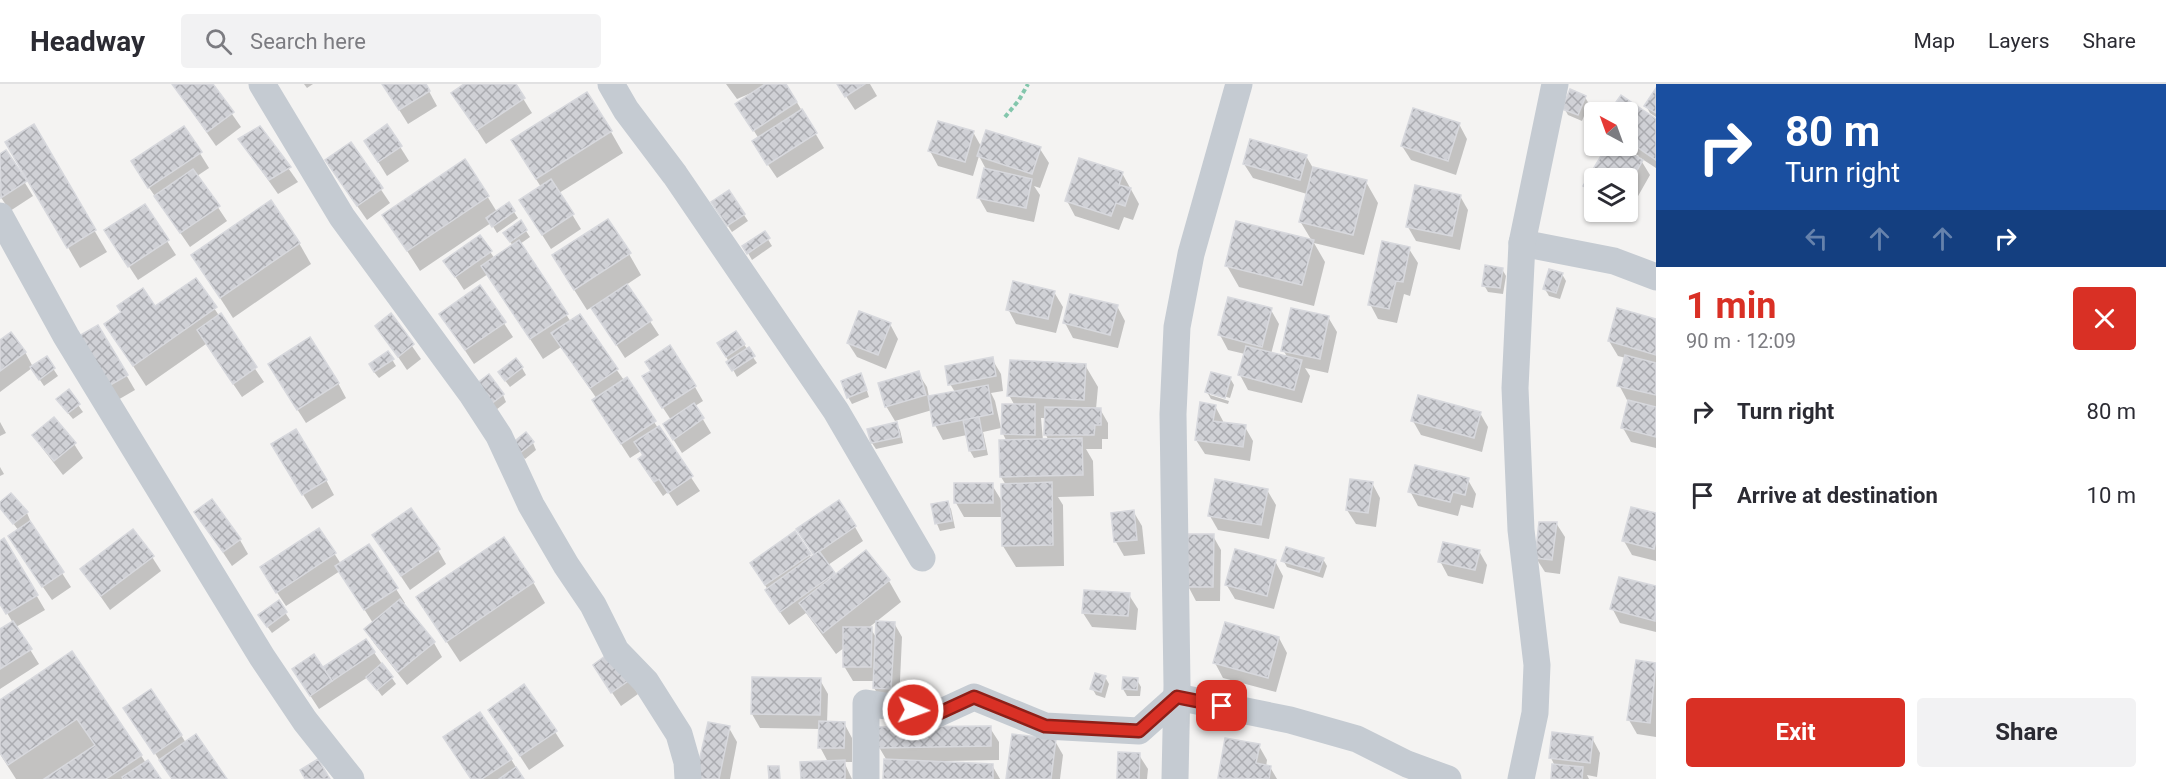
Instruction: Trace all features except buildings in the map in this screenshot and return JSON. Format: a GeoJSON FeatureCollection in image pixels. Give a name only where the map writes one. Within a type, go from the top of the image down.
{"type":"FeatureCollection","features":[{"type":"Feature","properties":{"kind":"street"},"geometry":{"type":"LineString","coordinates":[[262,84],[342,217],[471,393],[499,436],[531,505],[566,565],[593,605],[616,651],[646,682],[680,734],[687,762],[688,779]]}},
{"type":"Feature","properties":{"kind":"street"},"geometry":{"type":"LineString","coordinates":[[611,84],[626,110],[675,175],[837,411],[922,558]]}},
{"type":"Feature","properties":{"kind":"street"},"geometry":{"type":"LineString","coordinates":[[1174,779],[1177,697],[1173,414],[1177,327],[1191,254],[1239,84]]}},
{"type":"Feature","properties":{"kind":"street"},"geometry":{"type":"LineString","coordinates":[[1521,779],[1535,712],[1537,665],[1521,530],[1515,388],[1522,243],[1555,84]]}},
{"type":"Feature","properties":{"kind":"street"},"geometry":{"type":"LineString","coordinates":[[0,216],[72,345],[262,657],[305,721],[351,779]]}},
{"type":"Feature","properties":{"kind":"street"},"geometry":{"type":"LineString","coordinates":[[1522,243],[1614,261],[1656,277]]}},
{"type":"Feature","properties":{"kind":"street"},"geometry":{"type":"LineString","coordinates":[[866,779],[866,703],[937,714],[974,697],[1045,726],[1139,731],[1177,697]]}},
{"type":"Feature","properties":{"kind":"street"},"geometry":{"type":"LineString","coordinates":[[1177,697],[1290,720],[1357,739],[1407,764],[1448,779]]}},
{"type":"Feature","properties":{"kind":"path"},"geometry":{"type":"LineString","coordinates":[[1005,117],[1028,84]]}},
{"type":"Feature","properties":{"kind":"route"},"geometry":{"type":"LineString","coordinates":[[913,710],[937,714],[974,697],[1045,726],[1139,731],[1177,697],[1222,706]]}}]}
